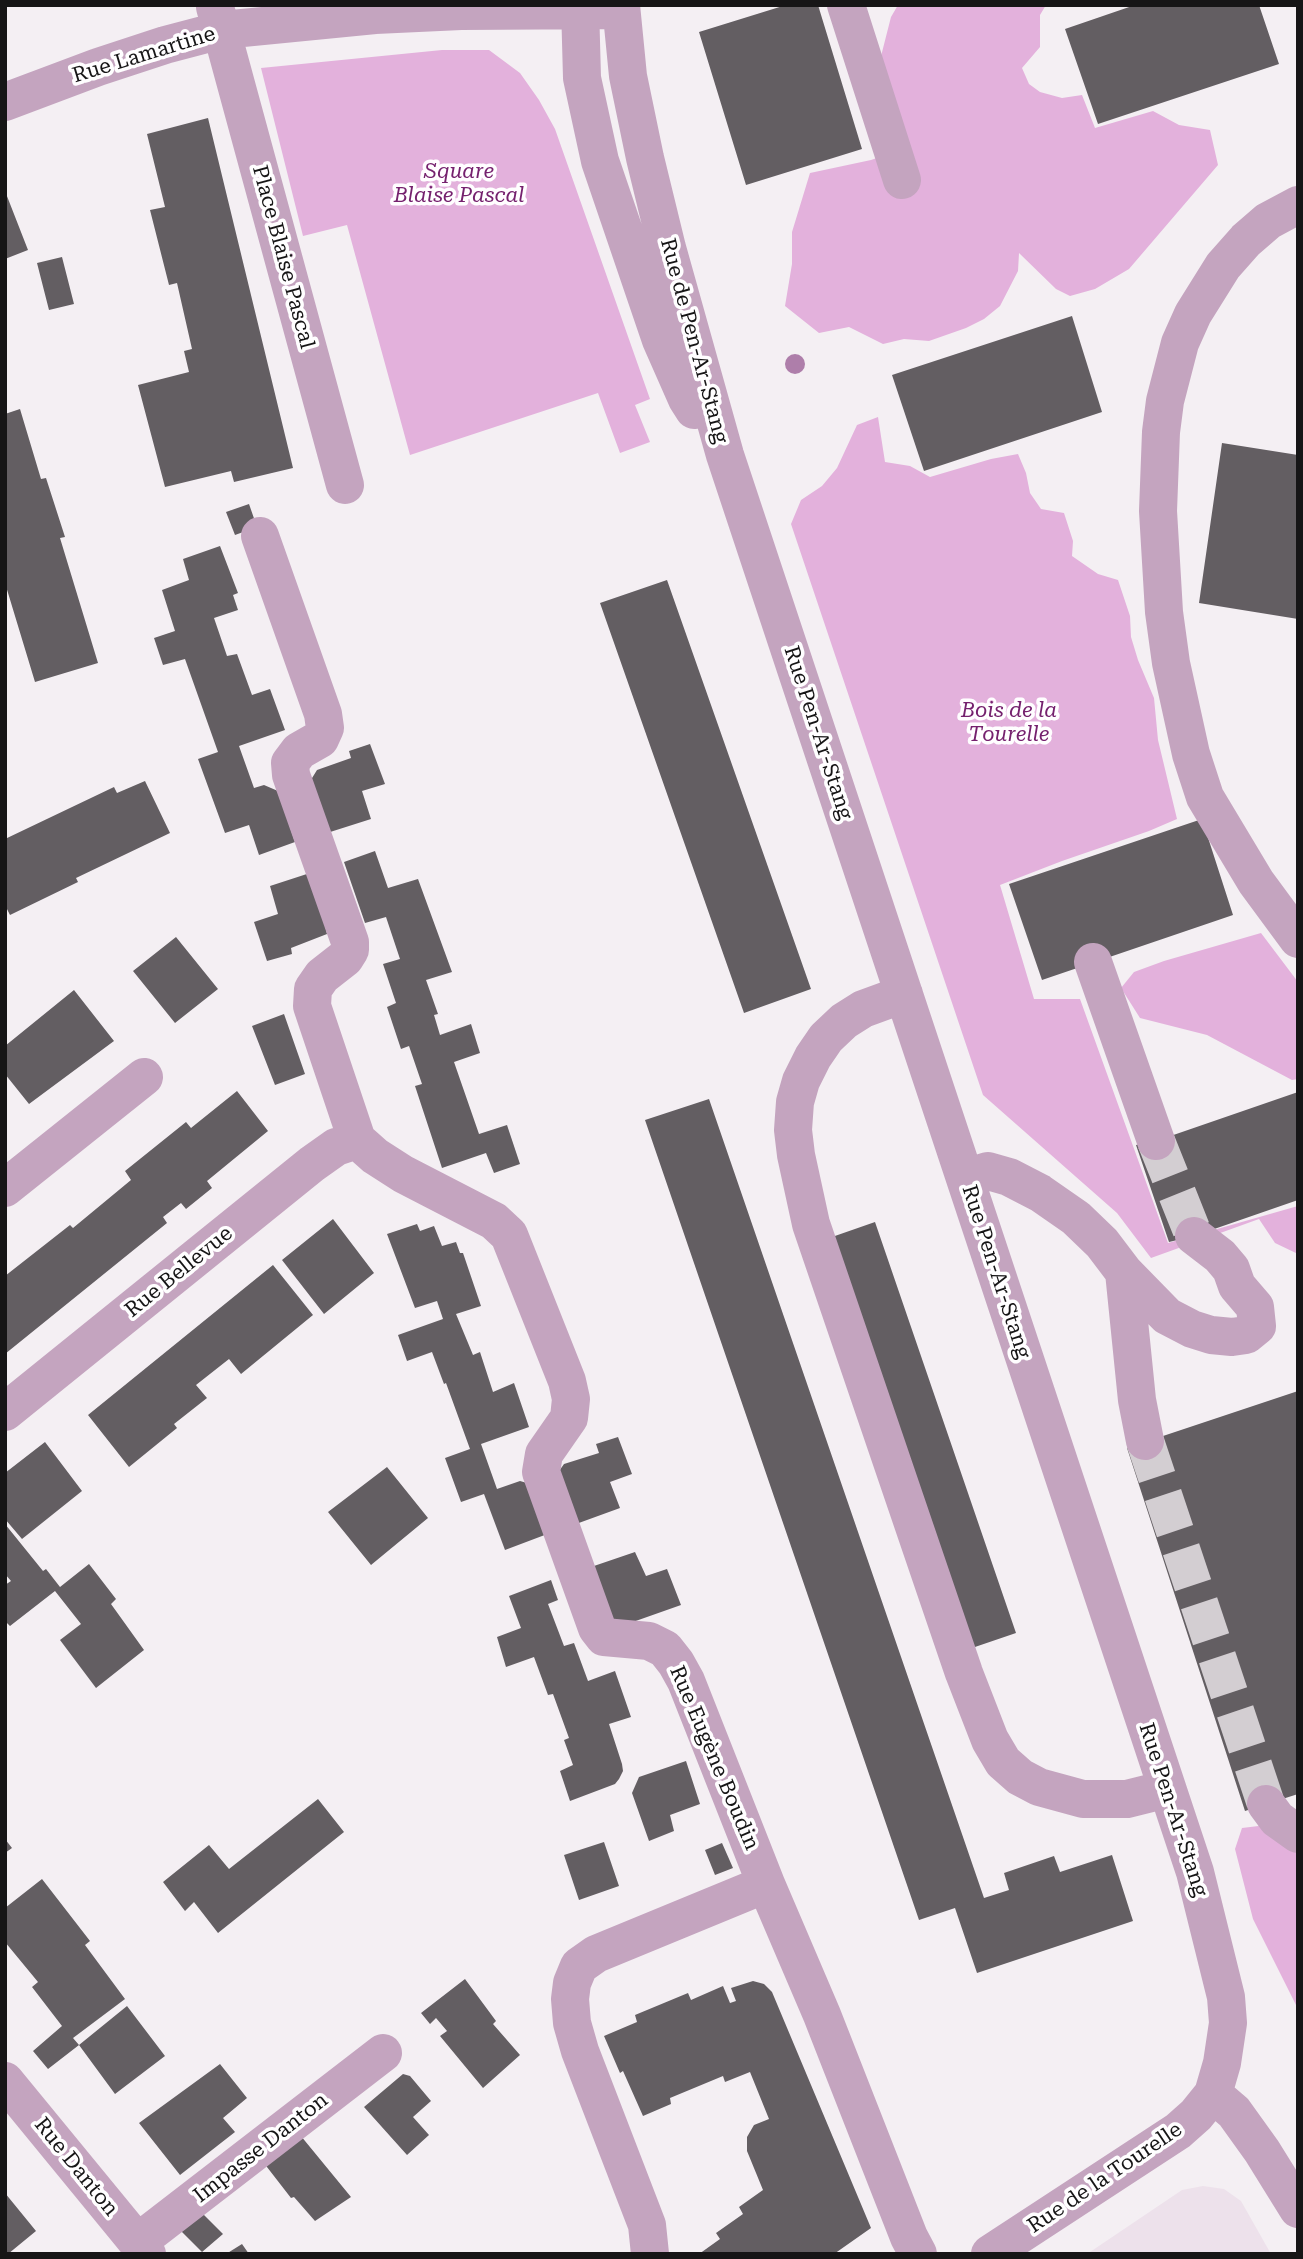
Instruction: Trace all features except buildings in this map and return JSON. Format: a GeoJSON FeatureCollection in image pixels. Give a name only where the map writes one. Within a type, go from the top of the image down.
{"type":"FeatureCollection","features":[{"type":"Feature","properties":{"kind":"street"},"geometry":{"type":"LineString","coordinates":[[846,5],[902,180]]}},
{"type":"Feature","properties":{"kind":"street","name":"Rue Lamartine"},"geometry":{"type":"LineString","coordinates":[[5,102],[165,44],[218,18],[621,7]]}},
{"type":"Feature","properties":{"kind":"street","name":"Rue de Pen-Ar-Stang"},"geometry":{"type":"LineString","coordinates":[[621,7],[628,76],[645,158],[667,248],[725,455]]}},
{"type":"Feature","properties":{"kind":"street","name":"Rue de Pen-Ar-Stang"},"geometry":{"type":"LineString","coordinates":[[580,8],[582,78],[600,161],[662,340],[687,399],[725,455]]}},
{"type":"Feature","properties":{"kind":"street","name":"Place Blaise Pascal"},"geometry":{"type":"LineString","coordinates":[[218,18],[345,485]]}},
{"type":"Feature","properties":{"kind":"street"},"geometry":{"type":"LineString","coordinates":[[1298,205],[1268,221],[1247,240],[1223,266],[1193,314],[1180,343],[1165,401],[1158,511],[1164,612],[1171,663],[1191,754],[1205,797],[1256,882],[1298,939]]}},
{"type":"Feature","properties":{"kind":"street","name":"Rue Pen-Ar-Stang"},"geometry":{"type":"LineString","coordinates":[[725,455],[1195,1872],[1227,1997],[1225,2048],[1213,2094]]}},
{"type":"Feature","properties":{"kind":"street"},"geometry":{"type":"LineString","coordinates":[[260,536],[323,714],[325,728],[320,739],[299,751],[290,763],[291,775],[350,942],[345,958],[322,976],[313,989],[312,1006],[357,1140]]}},
{"type":"Feature","properties":{"kind":"street"},"geometry":{"type":"LineString","coordinates":[[1093,962],[1156,1141]]}},
{"type":"Feature","properties":{"kind":"street"},"geometry":{"type":"LineString","coordinates":[[904,994],[863,1009],[844,1021],[826,1038],[801,1081],[795,1102],[793,1130],[811,1223],[964,1673],[990,1740],[1003,1762],[1020,1777],[1039,1787],[1083,1799],[1127,1799],[1167,1788]]}},
{"type":"Feature","properties":{"kind":"street"},"geometry":{"type":"LineString","coordinates":[[5,1188],[144,1077]]}},
{"type":"Feature","properties":{"kind":"street","name":"Rue Bellevue"},"geometry":{"type":"LineString","coordinates":[[5,1412],[312,1164],[335,1147],[357,1140]]}},
{"type":"Feature","properties":{"kind":"street","name":"Rue Eugène Boudin"},"geometry":{"type":"LineString","coordinates":[[357,1140],[403,1174],[494,1221],[509,1235],[567,1381],[571,1399],[569,1418],[544,1454],[541,1472],[597,1628],[604,1637],[649,1642],[665,1649],[686,1681],[766,1884],[822,2015],[885,2179],[918,2254]]}},
{"type":"Feature","properties":{"kind":"street"},"geometry":{"type":"LineString","coordinates":[[965,1178],[988,1171],[1009,1177],[1040,1193],[1076,1218],[1102,1243],[1124,1272],[1167,1316],[1211,1335],[1246,1335],[1256,1326],[1255,1307],[1237,1286],[1231,1269],[1220,1256],[1194,1236]]}},
{"type":"Feature","properties":{"kind":"street"},"geometry":{"type":"LineString","coordinates":[[1124,1272],[1137,1400],[1145,1441]]}},
{"type":"Feature","properties":{"kind":"street"},"geometry":{"type":"LineString","coordinates":[[1266,1804],[1277,1819],[1298,1834]]}},
{"type":"Feature","properties":{"kind":"street"},"geometry":{"type":"LineString","coordinates":[[650,2254],[647,2225],[572,2024],[572,1983],[579,1966],[596,1954],[766,1884]]}},
{"type":"Feature","properties":{"kind":"street","name":"Impasse Danton"},"geometry":{"type":"LineString","coordinates":[[142,2248],[383,2053]]}},
{"type":"Feature","properties":{"kind":"street","name":"Rue Danton"},"geometry":{"type":"LineString","coordinates":[[5,2081],[142,2248]]}},
{"type":"Feature","properties":{"kind":"street"},"geometry":{"type":"LineString","coordinates":[[1213,2094],[1234,2112],[1298,2209]]}},
{"type":"Feature","properties":{"kind":"street","name":"Rue de la Tourelle"},"geometry":{"type":"LineString","coordinates":[[990,2254],[1178,2131],[1213,2094]]}},
{"type":"Feature","properties":{"kind":"shaded area"},"geometry":{"type":"Polygon","coordinates":[[[1203,2186],[1224,2189],[1241,2201],[1271,2254],[1087,2254],[1182,2190],[1203,2186]]]}},
{"type":"Feature","properties":{"kind":"green space"},"geometry":{"type":"Polygon","coordinates":[[[898,5],[1046,5],[1040,15],[1040,47],[1022,68],[1029,84],[1040,92],[1062,98],[1082,95],[1095,128],[1153,111],[1179,125],[1210,130],[1218,165],[1129,269],[1095,289],[1070,296],[1056,289],[1019,253],[1018,271],[1000,306],[984,319],[966,328],[929,341],[904,339],[883,344],[849,327],[819,333],[785,306],[792,264],[792,232],[810,173],[871,160],[903,149],[879,64],[891,17],[898,5]]]}},
{"type":"Feature","properties":{"kind":"green space","name":"Square Blaise Pascal"},"geometry":{"type":"Polygon","coordinates":[[[442,50],[489,50],[520,73],[555,129],[650,399],[635,405],[650,442],[620,453],[598,393],[410,455],[347,225],[303,236],[261,68],[442,50]]]}},
{"type":"Feature","properties":{"kind":"green space","name":"Bois de la Tourelle"},"geometry":{"type":"Polygon","coordinates":[[[878,417],[885,462],[910,466],[930,477],[1018,454],[1030,493],[1041,509],[1064,513],[1073,541],[1072,556],[1098,574],[1118,580],[1130,616],[1131,637],[1138,660],[1154,698],[1158,740],[1177,819],[1000,885],[1034,999],[1080,999],[1168,1243],[1298,1206],[1298,1254],[1275,1243],[1259,1219],[1151,1258],[1117,1213],[983,1095],[791,524],[801,500],[822,486],[837,468],[857,425],[878,417]]]}},
{"type":"Feature","properties":{"kind":"green space"},"geometry":{"type":"Polygon","coordinates":[[[1261,933],[1298,982],[1298,1079],[1292,1080],[1207,1035],[1140,1018],[1121,988],[1134,972],[1261,933]]]}},
{"type":"Feature","properties":{"kind":"green space"},"geometry":{"type":"Polygon","coordinates":[[[1275,1824],[1298,1849],[1298,2009],[1253,1919],[1235,1849],[1242,1828],[1275,1824]]]}},
{"type":"Feature","properties":{"kind":"tunnel"},"geometry":{"type":"LineString","coordinates":[[1156,1141],[1194,1236]]}},
{"type":"Feature","properties":{"kind":"tunnel"},"geometry":{"type":"LineString","coordinates":[[1145,1441],[1266,1804]]}}]}
